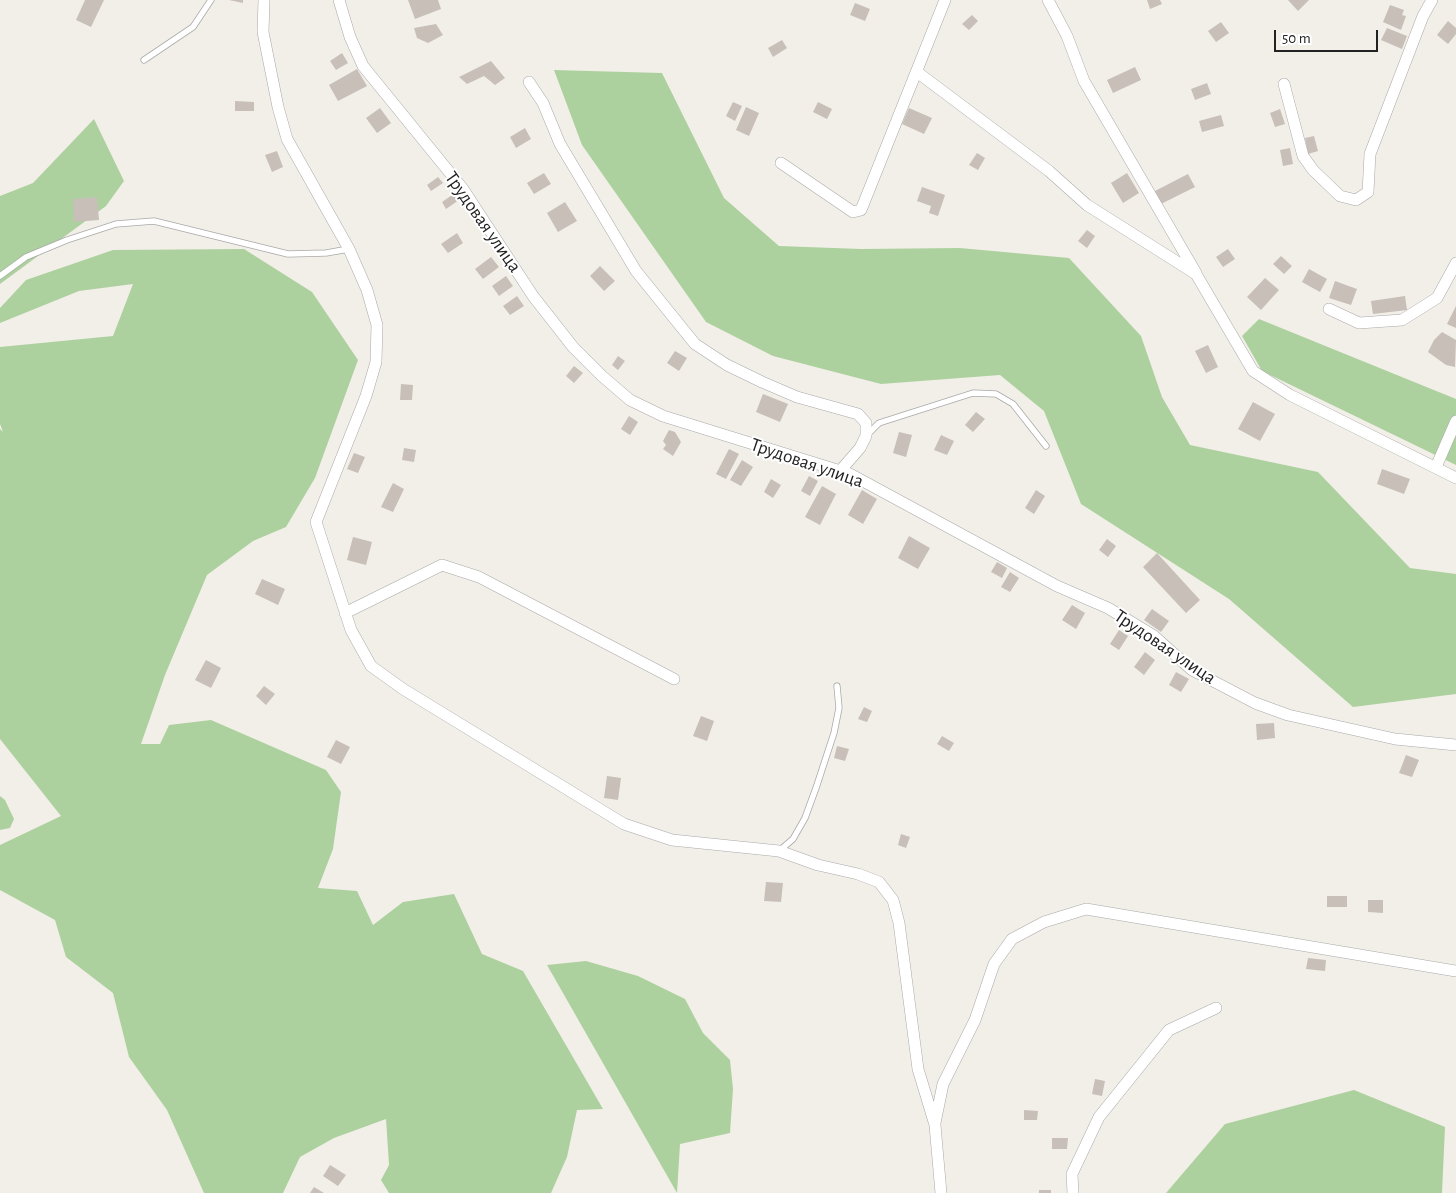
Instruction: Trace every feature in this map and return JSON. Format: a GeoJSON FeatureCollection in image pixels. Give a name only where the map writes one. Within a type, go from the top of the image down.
{"type":"FeatureCollection","features":[{"type":"Feature","properties":{"kind":"street"},"geometry":{"type":"LineString","coordinates":[[264,0],[263,32],[278,106],[287,139],[349,249],[367,290],[377,325],[376,362],[366,396],[316,522],[351,630],[371,666],[402,689],[624,824],[672,840],[779,851],[818,865],[858,874],[879,882],[893,900],[899,923],[918,1070],[935,1125],[941,1193]]}},
{"type":"Feature","properties":{"kind":"street","name":"Трудовая улица"},"geometry":{"type":"LineString","coordinates":[[339,0],[350,37],[363,66],[463,189],[533,296],[573,347],[630,400],[663,416],[840,471],[893,496],[1057,586],[1108,608],[1154,636],[1192,670],[1255,703],[1288,715],[1395,739],[1456,745]]}},
{"type":"Feature","properties":{"kind":"street"},"geometry":{"type":"LineString","coordinates":[[781,163],[853,212],[861,210],[945,0]]}},
{"type":"Feature","properties":{"kind":"street"},"geometry":{"type":"LineString","coordinates":[[1048,0],[1067,36],[1084,81],[1253,371],[1290,395],[1456,478]]}},
{"type":"Feature","properties":{"kind":"street"},"geometry":{"type":"LineString","coordinates":[[1284,84],[1303,156],[1313,170],[1340,196],[1356,200],[1368,192],[1370,154],[1432,0]]}},
{"type":"Feature","properties":{"kind":"street"},"geometry":{"type":"LineString","coordinates":[[917,72],[1049,170],[1087,205],[1196,274]]}},
{"type":"Feature","properties":{"kind":"street"},"geometry":{"type":"LineString","coordinates":[[529,82],[543,103],[560,144],[636,270],[695,344],[728,365],[762,382],[797,396],[858,414],[866,423],[866,436],[860,448],[840,471]]}},
{"type":"Feature","properties":{"kind":"street"},"geometry":{"type":"LineString","coordinates":[[1329,309],[1359,323],[1402,320],[1437,298],[1456,263]]}},
{"type":"Feature","properties":{"kind":"street"},"geometry":{"type":"LineString","coordinates":[[1436,468],[1456,421]]}},
{"type":"Feature","properties":{"kind":"street"},"geometry":{"type":"LineString","coordinates":[[345,614],[442,565],[479,577],[674,679]]}},
{"type":"Feature","properties":{"kind":"street"},"geometry":{"type":"LineString","coordinates":[[935,1125],[943,1084],[975,1020],[994,964],[1012,939],[1044,922],[1086,909],[1456,971]]}},
{"type":"Feature","properties":{"kind":"street"},"geometry":{"type":"LineString","coordinates":[[1073,1193],[1072,1174],[1098,1117],[1169,1030],[1216,1008]]}},
{"type":"Feature","properties":{"kind":"lane"},"geometry":{"type":"LineString","coordinates":[[144,60],[193,27],[211,0]]}},
{"type":"Feature","properties":{"kind":"lane"},"geometry":{"type":"LineString","coordinates":[[0,276],[26,257],[68,240],[116,224],[154,221],[288,254],[326,253],[349,249]]}},
{"type":"Feature","properties":{"kind":"lane"},"geometry":{"type":"LineString","coordinates":[[866,436],[879,423],[973,392],[996,394],[1013,404],[1046,446]]}},
{"type":"Feature","properties":{"kind":"lane"},"geometry":{"type":"LineString","coordinates":[[779,851],[793,839],[805,818],[834,733],[839,708],[837,686]]}},
{"type":"Feature","properties":{"kind":"green space"},"geometry":{"type":"Polygon","coordinates":[[[554,70],[662,73],[724,198],[779,246],[861,249],[960,248],[1069,258],[1141,336],[1162,397],[1190,445],[1318,472],[1410,568],[1456,574],[1456,694],[1353,707],[1229,599],[1081,504],[1044,411],[1000,375],[881,384],[773,356],[706,322],[582,145],[554,70]]]}},
{"type":"Feature","properties":{"kind":"green space"},"geometry":{"type":"Polygon","coordinates":[[[94,119],[124,181],[106,206],[0,284],[0,196],[33,183],[94,119]]]}},
{"type":"Feature","properties":{"kind":"green space"},"geometry":{"type":"Polygon","coordinates":[[[244,249],[312,292],[358,360],[315,478],[286,527],[253,541],[207,575],[165,675],[141,744],[160,744],[169,725],[211,720],[326,770],[341,792],[333,849],[318,888],[357,891],[373,925],[403,902],[454,894],[482,954],[523,971],[603,1109],[577,1110],[567,1157],[551,1193],[389,1193],[381,1180],[389,1165],[386,1119],[334,1138],[300,1157],[283,1193],[204,1193],[167,1110],[129,1057],[113,993],[66,957],[55,920],[0,890],[0,845],[61,816],[0,739],[0,429],[3,432],[0,424],[0,347],[113,336],[133,284],[79,291],[0,323],[0,308],[26,280],[113,250],[244,249]]]}},
{"type":"Feature","properties":{"kind":"green space"},"geometry":{"type":"Polygon","coordinates":[[[1259,319],[1456,399],[1456,465],[1262,371],[1242,336],[1259,319]]]}},
{"type":"Feature","properties":{"kind":"green space"},"geometry":{"type":"Polygon","coordinates":[[[0,796],[5,800],[14,819],[10,828],[0,830],[0,796]]]}},
{"type":"Feature","properties":{"kind":"green space"},"geometry":{"type":"Polygon","coordinates":[[[586,961],[638,976],[685,999],[703,1033],[730,1060],[733,1089],[730,1133],[680,1144],[677,1193],[547,965],[586,961]]]}},
{"type":"Feature","properties":{"kind":"green space"},"geometry":{"type":"Polygon","coordinates":[[[1354,1090],[1445,1127],[1442,1193],[1166,1193],[1225,1124],[1354,1090]]]}},
{"type":"Feature","properties":{"kind":"building"},"geometry":{"type":"Polygon","coordinates":[[[85,0],[104,0],[91,27],[76,20],[85,0]]]}},
{"type":"Feature","properties":{"kind":"building"},"geometry":{"type":"Polygon","coordinates":[[[229,0],[243,0],[243,3],[229,0]]]}},
{"type":"Feature","properties":{"kind":"building"},"geometry":{"type":"Polygon","coordinates":[[[408,0],[438,0],[441,9],[415,19],[408,0]]]}},
{"type":"Feature","properties":{"kind":"building"},"geometry":{"type":"Polygon","coordinates":[[[1147,0],[1160,0],[1162,4],[1150,9],[1147,0]]]}},
{"type":"Feature","properties":{"kind":"building"},"geometry":{"type":"Polygon","coordinates":[[[1288,0],[1309,0],[1298,11],[1288,0]]]}},
{"type":"Feature","properties":{"kind":"building"},"geometry":{"type":"Polygon","coordinates":[[[855,3],[870,9],[865,21],[850,15],[855,3]]]}},
{"type":"Feature","properties":{"kind":"building"},"geometry":{"type":"Polygon","coordinates":[[[1390,5],[1404,10],[1402,15],[1406,16],[1401,30],[1383,22],[1390,5]]]}},
{"type":"Feature","properties":{"kind":"building"},"geometry":{"type":"Polygon","coordinates":[[[972,15],[978,21],[969,30],[962,24],[972,15]]]}},
{"type":"Feature","properties":{"kind":"building"},"geometry":{"type":"Polygon","coordinates":[[[1448,21],[1456,28],[1456,34],[1448,44],[1437,35],[1448,21]]]}},
{"type":"Feature","properties":{"kind":"building"},"geometry":{"type":"Polygon","coordinates":[[[1221,22],[1229,33],[1216,42],[1208,31],[1221,22]]]}},
{"type":"Feature","properties":{"kind":"building"},"geometry":{"type":"Polygon","coordinates":[[[436,24],[443,35],[428,43],[417,38],[414,28],[436,24]]]}},
{"type":"Feature","properties":{"kind":"building"},"geometry":{"type":"Polygon","coordinates":[[[1387,28],[1407,36],[1402,49],[1381,40],[1387,28]]]}},
{"type":"Feature","properties":{"kind":"building"},"geometry":{"type":"Polygon","coordinates":[[[782,40],[787,48],[773,57],[768,48],[782,40]]]}},
{"type":"Feature","properties":{"kind":"building"},"geometry":{"type":"Polygon","coordinates":[[[342,53],[348,63],[336,70],[330,61],[342,53]]]}},
{"type":"Feature","properties":{"kind":"building"},"geometry":{"type":"Polygon","coordinates":[[[491,61],[505,78],[495,85],[484,76],[467,84],[459,77],[491,61]]]}},
{"type":"Feature","properties":{"kind":"building"},"geometry":{"type":"Polygon","coordinates":[[[1135,67],[1141,80],[1113,93],[1107,80],[1135,67]]]}},
{"type":"Feature","properties":{"kind":"building"},"geometry":{"type":"Polygon","coordinates":[[[357,69],[367,86],[338,101],[329,85],[357,69]]]}},
{"type":"Feature","properties":{"kind":"building"},"geometry":{"type":"Polygon","coordinates":[[[1207,83],[1211,94],[1195,100],[1191,89],[1207,83]]]}},
{"type":"Feature","properties":{"kind":"building"},"geometry":{"type":"Polygon","coordinates":[[[235,101],[254,102],[254,111],[235,111],[235,101]]]}},
{"type":"Feature","properties":{"kind":"building"},"geometry":{"type":"Polygon","coordinates":[[[733,102],[742,106],[735,121],[726,116],[733,102]]]}},
{"type":"Feature","properties":{"kind":"building"},"geometry":{"type":"Polygon","coordinates":[[[818,102],[832,109],[827,119],[813,112],[818,102]]]}},
{"type":"Feature","properties":{"kind":"building"},"geometry":{"type":"Polygon","coordinates":[[[746,107],[759,113],[749,136],[736,130],[746,107]]]}},
{"type":"Feature","properties":{"kind":"building"},"geometry":{"type":"Polygon","coordinates":[[[380,108],[391,123],[377,133],[366,118],[380,108]]]}},
{"type":"Feature","properties":{"kind":"building"},"geometry":{"type":"Polygon","coordinates":[[[909,108],[932,118],[924,134],[902,124],[909,108]]]}},
{"type":"Feature","properties":{"kind":"building"},"geometry":{"type":"Polygon","coordinates":[[[1280,109],[1285,124],[1275,127],[1270,113],[1280,109]]]}},
{"type":"Feature","properties":{"kind":"building"},"geometry":{"type":"Polygon","coordinates":[[[1221,115],[1224,126],[1202,132],[1199,121],[1221,115]]]}},
{"type":"Feature","properties":{"kind":"building"},"geometry":{"type":"Polygon","coordinates":[[[525,128],[531,139],[516,148],[510,137],[525,128]]]}},
{"type":"Feature","properties":{"kind":"building"},"geometry":{"type":"Polygon","coordinates":[[[1314,136],[1318,151],[1308,154],[1305,138],[1314,136]]]}},
{"type":"Feature","properties":{"kind":"building"},"geometry":{"type":"Polygon","coordinates":[[[1290,148],[1293,164],[1283,166],[1280,150],[1290,148]]]}},
{"type":"Feature","properties":{"kind":"building"},"geometry":{"type":"Polygon","coordinates":[[[277,151],[283,167],[272,172],[265,155],[277,151]]]}},
{"type":"Feature","properties":{"kind":"building"},"geometry":{"type":"Polygon","coordinates":[[[977,153],[985,158],[978,170],[969,165],[977,153]]]}},
{"type":"Feature","properties":{"kind":"building"},"geometry":{"type":"Polygon","coordinates":[[[544,173],[551,184],[534,194],[527,183],[544,173]]]}},
{"type":"Feature","properties":{"kind":"building"},"geometry":{"type":"Polygon","coordinates":[[[1127,173],[1139,193],[1123,203],[1111,183],[1127,173]]]}},
{"type":"Feature","properties":{"kind":"building"},"geometry":{"type":"Polygon","coordinates":[[[1188,174],[1195,187],[1161,204],[1155,191],[1188,174]]]}},
{"type":"Feature","properties":{"kind":"building"},"geometry":{"type":"Polygon","coordinates":[[[438,177],[443,183],[431,191],[427,185],[438,177]]]}},
{"type":"Feature","properties":{"kind":"building"},"geometry":{"type":"Polygon","coordinates":[[[922,187],[945,195],[938,216],[929,213],[931,206],[917,201],[922,187]]]}},
{"type":"Feature","properties":{"kind":"building"},"geometry":{"type":"Polygon","coordinates":[[[455,193],[459,200],[446,209],[442,202],[455,193]]]}},
{"type":"Feature","properties":{"kind":"building"},"geometry":{"type":"Polygon","coordinates":[[[97,197],[99,220],[74,222],[73,199],[97,197]]]}},
{"type":"Feature","properties":{"kind":"building"},"geometry":{"type":"Polygon","coordinates":[[[565,202],[577,221],[558,232],[547,213],[565,202]]]}},
{"type":"Feature","properties":{"kind":"building"},"geometry":{"type":"Polygon","coordinates":[[[1087,230],[1095,236],[1087,248],[1078,241],[1087,230]]]}},
{"type":"Feature","properties":{"kind":"building"},"geometry":{"type":"Polygon","coordinates":[[[457,233],[463,243],[448,253],[441,244],[457,233]]]}},
{"type":"Feature","properties":{"kind":"building"},"geometry":{"type":"Polygon","coordinates":[[[1228,249],[1235,259],[1223,267],[1216,257],[1228,249]]]}},
{"type":"Feature","properties":{"kind":"building"},"geometry":{"type":"Polygon","coordinates":[[[1281,256],[1292,266],[1284,274],[1273,264],[1281,256]]]}},
{"type":"Feature","properties":{"kind":"building"},"geometry":{"type":"Polygon","coordinates":[[[491,257],[499,267],[483,279],[475,269],[491,257]]]}},
{"type":"Feature","properties":{"kind":"building"},"geometry":{"type":"Polygon","coordinates":[[[600,266],[615,281],[604,291],[590,276],[600,266]]]}},
{"type":"Feature","properties":{"kind":"building"},"geometry":{"type":"Polygon","coordinates":[[[1309,269],[1327,279],[1320,292],[1302,282],[1309,269]]]}},
{"type":"Feature","properties":{"kind":"building"},"geometry":{"type":"Polygon","coordinates":[[[506,276],[513,286],[499,296],[492,286],[506,276]]]}},
{"type":"Feature","properties":{"kind":"building"},"geometry":{"type":"Polygon","coordinates":[[[1265,278],[1279,290],[1261,310],[1247,297],[1265,278]]]}},
{"type":"Feature","properties":{"kind":"building"},"geometry":{"type":"Polygon","coordinates":[[[1335,281],[1357,289],[1351,305],[1329,298],[1335,281]]]}},
{"type":"Feature","properties":{"kind":"building"},"geometry":{"type":"Polygon","coordinates":[[[517,296],[524,306],[510,315],[503,306],[517,296]]]}},
{"type":"Feature","properties":{"kind":"building"},"geometry":{"type":"Polygon","coordinates":[[[1405,296],[1407,310],[1373,314],[1371,301],[1405,296]]]}},
{"type":"Feature","properties":{"kind":"building"},"geometry":{"type":"Polygon","coordinates":[[[1456,306],[1456,328],[1447,324],[1456,306]]]}},
{"type":"Feature","properties":{"kind":"building"},"geometry":{"type":"Polygon","coordinates":[[[1442,332],[1456,340],[1455,367],[1446,365],[1428,352],[1434,340],[1442,332]]]}},
{"type":"Feature","properties":{"kind":"building"},"geometry":{"type":"Polygon","coordinates":[[[1208,345],[1218,367],[1206,373],[1195,351],[1208,345]]]}},
{"type":"Feature","properties":{"kind":"building"},"geometry":{"type":"Polygon","coordinates":[[[675,351],[687,358],[679,371],[667,363],[675,351]]]}},
{"type":"Feature","properties":{"kind":"building"},"geometry":{"type":"Polygon","coordinates":[[[618,356],[625,361],[618,370],[612,365],[618,356]]]}},
{"type":"Feature","properties":{"kind":"building"},"geometry":{"type":"Polygon","coordinates":[[[574,366],[583,373],[574,383],[566,376],[574,366]]]}},
{"type":"Feature","properties":{"kind":"building"},"geometry":{"type":"Polygon","coordinates":[[[401,384],[413,385],[412,400],[400,400],[401,384]]]}},
{"type":"Feature","properties":{"kind":"building"},"geometry":{"type":"Polygon","coordinates":[[[763,394],[788,404],[780,422],[756,412],[763,394]]]}},
{"type":"Feature","properties":{"kind":"building"},"geometry":{"type":"Polygon","coordinates":[[[1253,402],[1275,414],[1260,441],[1238,429],[1253,402]]]}},
{"type":"Feature","properties":{"kind":"building"},"geometry":{"type":"Polygon","coordinates":[[[976,412],[985,419],[973,432],[965,425],[976,412]]]}},
{"type":"Feature","properties":{"kind":"building"},"geometry":{"type":"Polygon","coordinates":[[[629,416],[638,422],[630,435],[621,429],[629,416]]]}},
{"type":"Feature","properties":{"kind":"building"},"geometry":{"type":"Polygon","coordinates":[[[669,430],[675,432],[681,442],[673,456],[663,449],[666,445],[663,441],[669,430]]]}},
{"type":"Feature","properties":{"kind":"building"},"geometry":{"type":"Polygon","coordinates":[[[899,432],[912,435],[906,457],[893,453],[899,432]]]}},
{"type":"Feature","properties":{"kind":"building"},"geometry":{"type":"Polygon","coordinates":[[[941,435],[954,441],[947,455],[934,450],[941,435]]]}},
{"type":"Feature","properties":{"kind":"building"},"geometry":{"type":"Polygon","coordinates":[[[404,448],[416,450],[414,462],[402,460],[404,448]]]}},
{"type":"Feature","properties":{"kind":"building"},"geometry":{"type":"Polygon","coordinates":[[[729,449],[739,454],[726,479],[716,474],[729,449]]]}},
{"type":"Feature","properties":{"kind":"building"},"geometry":{"type":"Polygon","coordinates":[[[354,453],[365,457],[358,473],[347,469],[354,453]]]}},
{"type":"Feature","properties":{"kind":"building"},"geometry":{"type":"Polygon","coordinates":[[[742,460],[753,467],[741,486],[730,480],[742,460]]]}},
{"type":"Feature","properties":{"kind":"building"},"geometry":{"type":"Polygon","coordinates":[[[1382,469],[1410,479],[1404,494],[1377,484],[1382,469]]]}},
{"type":"Feature","properties":{"kind":"building"},"geometry":{"type":"Polygon","coordinates":[[[809,476],[818,481],[810,496],[801,491],[809,476]]]}},
{"type":"Feature","properties":{"kind":"building"},"geometry":{"type":"Polygon","coordinates":[[[771,479],[781,485],[773,498],[764,492],[771,479]]]}},
{"type":"Feature","properties":{"kind":"building"},"geometry":{"type":"Polygon","coordinates":[[[393,483],[404,489],[393,512],[381,507],[393,483]]]}},
{"type":"Feature","properties":{"kind":"building"},"geometry":{"type":"Polygon","coordinates":[[[822,486],[836,494],[820,525],[805,517],[822,486]]]}},
{"type":"Feature","properties":{"kind":"building"},"geometry":{"type":"Polygon","coordinates":[[[862,490],[877,499],[863,524],[848,515],[862,490]]]}},
{"type":"Feature","properties":{"kind":"building"},"geometry":{"type":"Polygon","coordinates":[[[1036,490],[1045,496],[1034,514],[1025,508],[1036,490]]]}},
{"type":"Feature","properties":{"kind":"building"},"geometry":{"type":"Polygon","coordinates":[[[909,536],[930,548],[918,569],[898,558],[909,536]]]}},
{"type":"Feature","properties":{"kind":"building"},"geometry":{"type":"Polygon","coordinates":[[[353,537],[372,542],[366,565],[347,560],[353,537]]]}},
{"type":"Feature","properties":{"kind":"building"},"geometry":{"type":"Polygon","coordinates":[[[1107,539],[1116,546],[1108,557],[1099,550],[1107,539]]]}},
{"type":"Feature","properties":{"kind":"building"},"geometry":{"type":"Polygon","coordinates":[[[1157,553],[1200,600],[1186,613],[1143,567],[1157,553]]]}},
{"type":"Feature","properties":{"kind":"building"},"geometry":{"type":"Polygon","coordinates":[[[997,562],[1007,568],[1002,578],[991,572],[997,562]]]}},
{"type":"Feature","properties":{"kind":"building"},"geometry":{"type":"Polygon","coordinates":[[[1010,572],[1019,578],[1010,592],[1001,587],[1010,572]]]}},
{"type":"Feature","properties":{"kind":"building"},"geometry":{"type":"Polygon","coordinates":[[[262,579],[285,589],[278,605],[255,594],[262,579]]]}},
{"type":"Feature","properties":{"kind":"building"},"geometry":{"type":"Polygon","coordinates":[[[1072,605],[1085,613],[1076,629],[1062,620],[1072,605]]]}},
{"type":"Feature","properties":{"kind":"building"},"geometry":{"type":"Polygon","coordinates":[[[1152,609],[1169,621],[1161,632],[1144,620],[1152,609]]]}},
{"type":"Feature","properties":{"kind":"building"},"geometry":{"type":"Polygon","coordinates":[[[1119,630],[1128,636],[1119,650],[1110,644],[1119,630]]]}},
{"type":"Feature","properties":{"kind":"building"},"geometry":{"type":"Polygon","coordinates":[[[1145,652],[1155,660],[1144,675],[1134,667],[1145,652]]]}},
{"type":"Feature","properties":{"kind":"building"},"geometry":{"type":"Polygon","coordinates":[[[206,660],[221,668],[211,688],[195,680],[206,660]]]}},
{"type":"Feature","properties":{"kind":"building"},"geometry":{"type":"Polygon","coordinates":[[[1176,672],[1189,679],[1181,692],[1169,685],[1176,672]]]}},
{"type":"Feature","properties":{"kind":"building"},"geometry":{"type":"Polygon","coordinates":[[[264,686],[275,694],[266,705],[256,696],[264,686]]]}},
{"type":"Feature","properties":{"kind":"building"},"geometry":{"type":"Polygon","coordinates":[[[864,707],[872,711],[867,722],[858,719],[864,707]]]}},
{"type":"Feature","properties":{"kind":"building"},"geometry":{"type":"Polygon","coordinates":[[[701,716],[714,721],[707,741],[693,736],[701,716]]]}},
{"type":"Feature","properties":{"kind":"building"},"geometry":{"type":"Polygon","coordinates":[[[1274,723],[1275,738],[1257,740],[1256,724],[1274,723]]]}},
{"type":"Feature","properties":{"kind":"building"},"geometry":{"type":"Polygon","coordinates":[[[942,736],[954,743],[949,751],[937,744],[942,736]]]}},
{"type":"Feature","properties":{"kind":"building"},"geometry":{"type":"Polygon","coordinates":[[[336,740],[350,747],[341,764],[327,757],[336,740]]]}},
{"type":"Feature","properties":{"kind":"building"},"geometry":{"type":"Polygon","coordinates":[[[837,746],[849,749],[845,761],[834,758],[837,746]]]}},
{"type":"Feature","properties":{"kind":"building"},"geometry":{"type":"Polygon","coordinates":[[[1406,755],[1419,760],[1412,777],[1399,773],[1406,755]]]}},
{"type":"Feature","properties":{"kind":"building"},"geometry":{"type":"Polygon","coordinates":[[[607,776],[621,778],[618,800],[604,798],[607,776]]]}},
{"type":"Feature","properties":{"kind":"building"},"geometry":{"type":"Polygon","coordinates":[[[901,834],[910,837],[906,848],[898,845],[901,834]]]}},
{"type":"Feature","properties":{"kind":"building"},"geometry":{"type":"Polygon","coordinates":[[[766,882],[783,883],[781,902],[764,901],[766,882]]]}},
{"type":"Feature","properties":{"kind":"building"},"geometry":{"type":"Polygon","coordinates":[[[1327,896],[1347,896],[1347,907],[1327,907],[1327,896]]]}},
{"type":"Feature","properties":{"kind":"building"},"geometry":{"type":"Polygon","coordinates":[[[1368,900],[1383,900],[1383,913],[1368,912],[1368,900]]]}},
{"type":"Feature","properties":{"kind":"building"},"geometry":{"type":"Polygon","coordinates":[[[1308,958],[1326,960],[1325,971],[1306,969],[1308,958]]]}},
{"type":"Feature","properties":{"kind":"building"},"geometry":{"type":"Polygon","coordinates":[[[1095,1079],[1105,1081],[1102,1096],[1092,1094],[1095,1079]]]}},
{"type":"Feature","properties":{"kind":"building"},"geometry":{"type":"Polygon","coordinates":[[[1024,1110],[1038,1111],[1037,1120],[1024,1120],[1024,1110]]]}},
{"type":"Feature","properties":{"kind":"building"},"geometry":{"type":"Polygon","coordinates":[[[1052,1138],[1068,1138],[1067,1149],[1052,1149],[1052,1138]]]}},
{"type":"Feature","properties":{"kind":"building"},"geometry":{"type":"Polygon","coordinates":[[[330,1165],[346,1175],[338,1186],[323,1176],[330,1165]]]}},
{"type":"Feature","properties":{"kind":"building"},"geometry":{"type":"Polygon","coordinates":[[[314,1187],[324,1193],[310,1193],[314,1187]]]}},
{"type":"Feature","properties":{"kind":"building"},"geometry":{"type":"Polygon","coordinates":[[[1039,1190],[1051,1190],[1051,1193],[1039,1193],[1039,1190]]]}}]}
